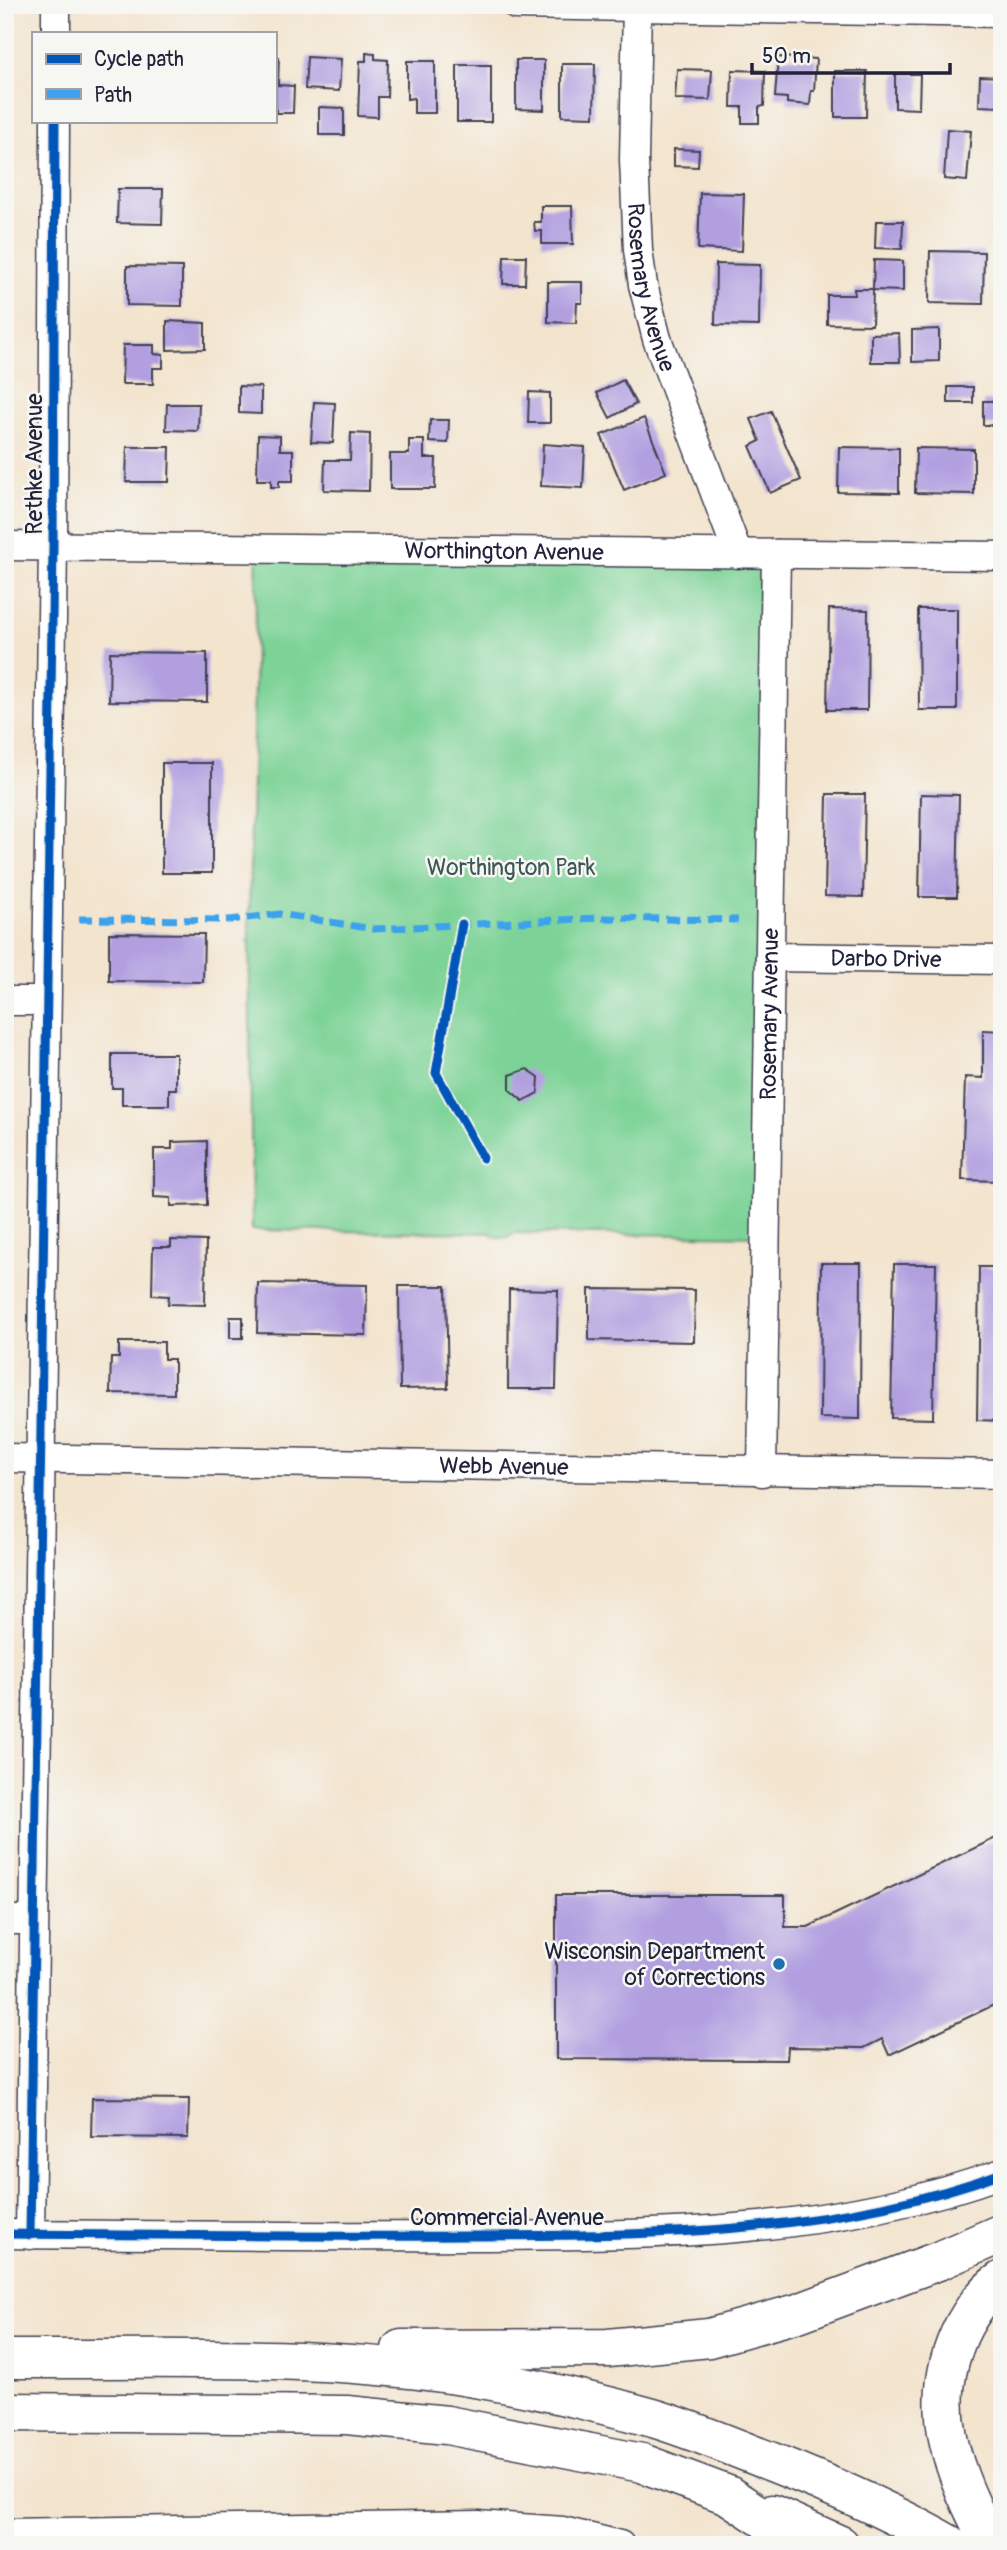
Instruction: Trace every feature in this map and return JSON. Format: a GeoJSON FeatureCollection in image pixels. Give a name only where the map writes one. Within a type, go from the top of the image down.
{"type":"FeatureCollection","features":[{"type":"Feature","properties":{"kind":"main road"},"geometry":{"type":"LineString","coordinates":[[277,2361],[415,2348],[608,2348],[709,2338],[798,2312],[938,2261],[1002,2233]]}},
{"type":"Feature","properties":{"kind":"main road"},"geometry":{"type":"LineString","coordinates":[[991,2545],[961,2484],[952,2459],[947,2437],[944,2389],[945,2373],[956,2340],[971,2312],[1002,2280]]}},
{"type":"Feature","properties":{"kind":"main road"},"geometry":{"type":"LineString","coordinates":[[5,2359],[277,2361],[454,2375],[579,2400],[654,2419],[809,2477],[903,2518],[950,2545]]}},
{"type":"Feature","properties":{"kind":"main road"},"geometry":{"type":"LineString","coordinates":[[5,2413],[346,2415],[447,2425],[642,2463],[728,2495],[840,2545]]}},
{"type":"Feature","properties":{"kind":"main road"},"geometry":{"type":"LineString","coordinates":[[728,2495],[804,2545]]}},
{"type":"Feature","properties":{"kind":"street"},"geometry":{"type":"LineString","coordinates":[[56,5],[56,32]]}},
{"type":"Feature","properties":{"kind":"street"},"geometry":{"type":"LineString","coordinates":[[516,5],[1002,13]]}},
{"type":"Feature","properties":{"kind":"street","name":"Rosemary Avenue"},"geometry":{"type":"LineString","coordinates":[[637,6],[634,160],[638,250],[643,285],[657,339],[738,554]]}},
{"type":"Feature","properties":{"kind":"street","name":"Rethke Avenue"},"geometry":{"type":"LineString","coordinates":[[18,2234],[19,1920],[42,1458],[53,546],[55,122]]}},
{"type":"Feature","properties":{"kind":"street","name":"Worthington Avenue"},"geometry":{"type":"LineString","coordinates":[[5,546],[1002,556]]}},
{"type":"Feature","properties":{"kind":"street","name":"Rosemary Avenue"},"geometry":{"type":"LineString","coordinates":[[762,1472],[776,554]]}},
{"type":"Feature","properties":{"kind":"street","name":"Darbo Drive"},"geometry":{"type":"LineString","coordinates":[[770,957],[1002,960]]}},
{"type":"Feature","properties":{"kind":"street"},"geometry":{"type":"LineString","coordinates":[[5,1001],[46,1001]]}},
{"type":"Feature","properties":{"kind":"street","name":"Webb Avenue"},"geometry":{"type":"LineString","coordinates":[[5,1458],[1002,1474]]}},
{"type":"Feature","properties":{"kind":"street","name":"Commercial Avenue"},"geometry":{"type":"LineString","coordinates":[[18,2234],[240,2237],[691,2233],[826,2218],[930,2196],[1002,2173]]}},
{"type":"Feature","properties":{"kind":"street"},"geometry":{"type":"LineString","coordinates":[[21,2537],[478,2525],[563,2531],[620,2545]]}},
{"type":"Feature","properties":{"kind":"green space","name":"Worthington Park"},"geometry":{"type":"Polygon","coordinates":[[[257,549],[776,554],[766,1236],[514,1233],[506,1238],[493,1236],[491,1233],[252,1230],[249,917],[257,549]]]}},
{"type":"Feature","properties":{"kind":"building"},"geometry":{"type":"Polygon","coordinates":[[[366,53],[375,54],[375,59],[388,60],[387,97],[378,97],[378,117],[358,116],[360,61],[366,61],[366,53]]]}},
{"type":"Feature","properties":{"kind":"building"},"geometry":{"type":"Polygon","coordinates":[[[276,57],[279,57],[278,85],[294,86],[293,113],[276,113],[276,57]]]}},
{"type":"Feature","properties":{"kind":"building"},"geometry":{"type":"Polygon","coordinates":[[[307,57],[341,59],[339,91],[305,89],[307,57]]]}},
{"type":"Feature","properties":{"kind":"building"},"geometry":{"type":"Polygon","coordinates":[[[778,57],[816,59],[814,91],[811,91],[810,105],[787,103],[787,98],[775,97],[778,57]]]}},
{"type":"Feature","properties":{"kind":"building"},"geometry":{"type":"Polygon","coordinates":[[[516,60],[544,60],[544,110],[516,109],[516,60]]]}},
{"type":"Feature","properties":{"kind":"building"},"geometry":{"type":"Polygon","coordinates":[[[407,61],[435,61],[435,113],[414,113],[414,98],[407,99],[407,61]]]}},
{"type":"Feature","properties":{"kind":"building"},"geometry":{"type":"Polygon","coordinates":[[[562,64],[595,64],[594,117],[562,116],[562,64]]]}},
{"type":"Feature","properties":{"kind":"building"},"geometry":{"type":"Polygon","coordinates":[[[457,65],[491,65],[491,122],[457,122],[457,65]]]}},
{"type":"Feature","properties":{"kind":"building"},"geometry":{"type":"Polygon","coordinates":[[[677,69],[712,70],[710,100],[675,99],[677,69]]]}},
{"type":"Feature","properties":{"kind":"building"},"geometry":{"type":"Polygon","coordinates":[[[732,70],[765,71],[764,106],[759,107],[759,123],[742,123],[742,107],[731,107],[732,70]]]}},
{"type":"Feature","properties":{"kind":"building"},"geometry":{"type":"Polygon","coordinates":[[[835,71],[867,71],[866,117],[835,117],[835,71]]]}},
{"type":"Feature","properties":{"kind":"building"},"geometry":{"type":"Polygon","coordinates":[[[895,74],[920,74],[919,109],[895,108],[895,74]]]}},
{"type":"Feature","properties":{"kind":"building"},"geometry":{"type":"Polygon","coordinates":[[[980,76],[1002,77],[1002,107],[979,106],[980,76]]]}},
{"type":"Feature","properties":{"kind":"building"},"geometry":{"type":"Polygon","coordinates":[[[319,107],[344,108],[344,135],[319,135],[319,107]]]}},
{"type":"Feature","properties":{"kind":"building"},"geometry":{"type":"Polygon","coordinates":[[[947,129],[971,131],[967,181],[944,179],[947,129]]]}},
{"type":"Feature","properties":{"kind":"building"},"geometry":{"type":"Polygon","coordinates":[[[674,149],[699,150],[698,167],[674,166],[674,149]]]}},
{"type":"Feature","properties":{"kind":"building"},"geometry":{"type":"Polygon","coordinates":[[[118,189],[163,189],[162,224],[117,223],[118,189]]]}},
{"type":"Feature","properties":{"kind":"building"},"geometry":{"type":"Polygon","coordinates":[[[700,193],[744,194],[742,251],[698,249],[700,193]]]}},
{"type":"Feature","properties":{"kind":"building"},"geometry":{"type":"Polygon","coordinates":[[[541,206],[572,206],[573,244],[542,244],[542,231],[535,231],[534,222],[541,222],[541,206]]]}},
{"type":"Feature","properties":{"kind":"building"},"geometry":{"type":"Polygon","coordinates":[[[876,221],[903,221],[902,249],[875,248],[876,221]]]}},
{"type":"Feature","properties":{"kind":"building"},"geometry":{"type":"Polygon","coordinates":[[[930,251],[984,252],[983,304],[929,303],[930,251]]]}},
{"type":"Feature","properties":{"kind":"building"},"geometry":{"type":"Polygon","coordinates":[[[504,256],[526,256],[525,284],[503,284],[504,256]]]}},
{"type":"Feature","properties":{"kind":"building"},"geometry":{"type":"Polygon","coordinates":[[[874,260],[903,261],[903,291],[873,290],[874,260]]]}},
{"type":"Feature","properties":{"kind":"building"},"geometry":{"type":"Polygon","coordinates":[[[716,264],[760,265],[759,326],[715,325],[716,264]]]}},
{"type":"Feature","properties":{"kind":"building"},"geometry":{"type":"Polygon","coordinates":[[[127,266],[182,267],[182,306],[127,305],[127,266]]]}},
{"type":"Feature","properties":{"kind":"building"},"geometry":{"type":"Polygon","coordinates":[[[548,282],[582,282],[582,303],[577,303],[576,323],[548,322],[548,282]]]}},
{"type":"Feature","properties":{"kind":"building"},"geometry":{"type":"Polygon","coordinates":[[[854,289],[873,289],[872,325],[827,324],[827,295],[855,295],[854,289]]]}},
{"type":"Feature","properties":{"kind":"building"},"geometry":{"type":"Polygon","coordinates":[[[167,321],[205,323],[205,349],[167,350],[167,321]]]}},
{"type":"Feature","properties":{"kind":"building"},"geometry":{"type":"Polygon","coordinates":[[[939,329],[939,361],[912,362],[912,330],[939,329]]]}},
{"type":"Feature","properties":{"kind":"building"},"geometry":{"type":"Polygon","coordinates":[[[899,333],[900,362],[871,362],[871,334],[899,333]]]}},
{"type":"Feature","properties":{"kind":"building"},"geometry":{"type":"Polygon","coordinates":[[[123,345],[154,345],[154,354],[163,355],[163,368],[153,368],[153,384],[122,384],[123,345]]]}},
{"type":"Feature","properties":{"kind":"building"},"geometry":{"type":"Polygon","coordinates":[[[623,380],[636,404],[610,418],[597,393],[623,380]]]}},
{"type":"Feature","properties":{"kind":"building"},"geometry":{"type":"Polygon","coordinates":[[[239,386],[261,387],[261,414],[239,413],[239,386]]]}},
{"type":"Feature","properties":{"kind":"building"},"geometry":{"type":"Polygon","coordinates":[[[948,387],[973,387],[973,403],[948,403],[948,387]]]}},
{"type":"Feature","properties":{"kind":"building"},"geometry":{"type":"Polygon","coordinates":[[[529,392],[550,393],[550,423],[528,423],[529,392]]]}},
{"type":"Feature","properties":{"kind":"building"},"geometry":{"type":"Polygon","coordinates":[[[983,401],[1002,401],[1002,425],[983,425],[983,401]]]}},
{"type":"Feature","properties":{"kind":"building"},"geometry":{"type":"Polygon","coordinates":[[[314,402],[335,403],[333,443],[311,442],[314,402]]]}},
{"type":"Feature","properties":{"kind":"building"},"geometry":{"type":"Polygon","coordinates":[[[167,404],[199,404],[198,431],[166,430],[167,404]]]}},
{"type":"Feature","properties":{"kind":"building"},"geometry":{"type":"Polygon","coordinates":[[[771,411],[801,480],[770,493],[750,446],[760,441],[751,419],[771,411]]]}},
{"type":"Feature","properties":{"kind":"building"},"geometry":{"type":"Polygon","coordinates":[[[644,418],[666,473],[624,490],[601,435],[644,418]]]}},
{"type":"Feature","properties":{"kind":"building"},"geometry":{"type":"Polygon","coordinates":[[[430,420],[449,420],[448,443],[429,442],[430,420]]]}},
{"type":"Feature","properties":{"kind":"building"},"geometry":{"type":"Polygon","coordinates":[[[351,433],[370,434],[369,491],[324,490],[325,460],[350,460],[351,433]]]}},
{"type":"Feature","properties":{"kind":"building"},"geometry":{"type":"Polygon","coordinates":[[[258,435],[280,436],[280,450],[293,450],[293,481],[279,481],[279,487],[271,487],[271,480],[257,480],[258,435]]]}},
{"type":"Feature","properties":{"kind":"building"},"geometry":{"type":"Polygon","coordinates":[[[409,440],[424,440],[424,458],[436,458],[435,489],[390,489],[390,454],[409,454],[409,440]]]}},
{"type":"Feature","properties":{"kind":"building"},"geometry":{"type":"Polygon","coordinates":[[[543,444],[585,447],[583,488],[541,486],[543,444]]]}},
{"type":"Feature","properties":{"kind":"building"},"geometry":{"type":"Polygon","coordinates":[[[127,447],[170,447],[169,482],[126,482],[127,447]]]}},
{"type":"Feature","properties":{"kind":"building"},"geometry":{"type":"Polygon","coordinates":[[[839,447],[899,448],[899,493],[838,492],[839,447]]]}},
{"type":"Feature","properties":{"kind":"building"},"geometry":{"type":"Polygon","coordinates":[[[916,448],[974,449],[974,494],[915,493],[916,448]]]}},
{"type":"Feature","properties":{"kind":"building"},"geometry":{"type":"Polygon","coordinates":[[[997,608],[1002,608],[1002,711],[996,711],[997,608]]]}},
{"type":"Feature","properties":{"kind":"building"},"geometry":{"type":"Polygon","coordinates":[[[829,609],[868,610],[867,710],[827,710],[829,609]]]}},
{"type":"Feature","properties":{"kind":"building"},"geometry":{"type":"Polygon","coordinates":[[[918,609],[957,609],[957,710],[919,710],[918,609]]]}},
{"type":"Feature","properties":{"kind":"building"},"geometry":{"type":"Polygon","coordinates":[[[110,652],[207,653],[207,702],[109,701],[110,652]]]}},
{"type":"Feature","properties":{"kind":"building"},"geometry":{"type":"Polygon","coordinates":[[[162,763],[212,763],[212,873],[162,873],[162,763]]]}},
{"type":"Feature","properties":{"kind":"building"},"geometry":{"type":"Polygon","coordinates":[[[827,794],[865,794],[863,897],[825,896],[827,794]]]}},
{"type":"Feature","properties":{"kind":"building"},"geometry":{"type":"Polygon","coordinates":[[[921,794],[959,795],[957,897],[919,897],[921,794]]]}},
{"type":"Feature","properties":{"kind":"building"},"geometry":{"type":"Polygon","coordinates":[[[997,794],[1002,794],[1002,897],[996,896],[997,794]]]}},
{"type":"Feature","properties":{"kind":"building"},"geometry":{"type":"Polygon","coordinates":[[[109,933],[204,934],[203,982],[109,981],[109,933]]]}},
{"type":"Feature","properties":{"kind":"building"},"geometry":{"type":"Polygon","coordinates":[[[983,1030],[1002,1031],[1002,1181],[962,1180],[965,1077],[983,1078],[983,1030]]]}},
{"type":"Feature","properties":{"kind":"building"},"geometry":{"type":"Polygon","coordinates":[[[112,1054],[176,1054],[176,1089],[169,1089],[169,1105],[122,1105],[122,1088],[112,1088],[112,1054]]]}},
{"type":"Feature","properties":{"kind":"building"},"geometry":{"type":"Polygon","coordinates":[[[527,1069],[539,1077],[538,1093],[523,1101],[510,1090],[510,1075],[527,1069]]]}},
{"type":"Feature","properties":{"kind":"building"},"geometry":{"type":"Polygon","coordinates":[[[207,1141],[207,1205],[171,1206],[171,1198],[154,1197],[154,1149],[172,1149],[172,1142],[207,1141]]]}},
{"type":"Feature","properties":{"kind":"building"},"geometry":{"type":"Polygon","coordinates":[[[171,1240],[206,1241],[205,1305],[168,1304],[169,1296],[152,1295],[153,1247],[171,1247],[171,1240]]]}},
{"type":"Feature","properties":{"kind":"building"},"geometry":{"type":"Polygon","coordinates":[[[821,1263],[861,1263],[860,1419],[820,1418],[821,1263]]]}},
{"type":"Feature","properties":{"kind":"building"},"geometry":{"type":"Polygon","coordinates":[[[894,1264],[936,1264],[933,1419],[891,1418],[894,1264]]]}},
{"type":"Feature","properties":{"kind":"building"},"geometry":{"type":"Polygon","coordinates":[[[979,1267],[1002,1267],[1002,1421],[977,1420],[979,1267]]]}},
{"type":"Feature","properties":{"kind":"building"},"geometry":{"type":"Polygon","coordinates":[[[258,1283],[367,1285],[366,1335],[257,1333],[258,1283]]]}},
{"type":"Feature","properties":{"kind":"building"},"geometry":{"type":"Polygon","coordinates":[[[399,1286],[446,1286],[448,1388],[400,1389],[399,1286]]]}},
{"type":"Feature","properties":{"kind":"building"},"geometry":{"type":"Polygon","coordinates":[[[509,1289],[558,1290],[556,1389],[508,1389],[509,1289]]]}},
{"type":"Feature","properties":{"kind":"building"},"geometry":{"type":"Polygon","coordinates":[[[589,1289],[695,1290],[694,1342],[589,1340],[589,1289]]]}},
{"type":"Feature","properties":{"kind":"building"},"geometry":{"type":"Polygon","coordinates":[[[230,1317],[243,1317],[243,1338],[230,1338],[230,1317]]]}},
{"type":"Feature","properties":{"kind":"building"},"geometry":{"type":"Polygon","coordinates":[[[119,1342],[164,1342],[164,1359],[174,1359],[174,1394],[110,1393],[111,1358],[119,1358],[119,1342]]]}},
{"type":"Feature","properties":{"kind":"building","name":"Wisconsin Department of Corrections"},"geometry":{"type":"Polygon","coordinates":[[[1002,1835],[1002,2004],[1000,2002],[889,2055],[882,2039],[864,2048],[788,2047],[787,2060],[556,2059],[556,1895],[785,1895],[785,1927],[808,1927],[1002,1835]]]}},
{"type":"Feature","properties":{"kind":"building"},"geometry":{"type":"Polygon","coordinates":[[[92,2098],[189,2099],[188,2138],[91,2137],[92,2098]]]}},
{"type":"Feature","properties":{"kind":"marked path"},"geometry":{"type":"LineString","coordinates":[[79,919],[230,920],[280,914],[373,929],[599,918],[738,920]]}},
{"type":"Feature","properties":{"kind":"cycle path"},"geometry":{"type":"LineString","coordinates":[[30,2235],[53,546],[55,122]]}},
{"type":"Feature","properties":{"kind":"cycle path"},"geometry":{"type":"LineString","coordinates":[[462,924],[436,1073],[483,1158]]}},
{"type":"Feature","properties":{"kind":"cycle path"},"geometry":{"type":"LineString","coordinates":[[5,2234],[605,2235],[739,2228],[872,2209],[937,2194],[1002,2173]]}},
{"type":"Feature","properties":{"kind":"place","name":"Wisconsin Department of Corrections"},"geometry":{"type":"Point","coordinates":[779,1964]}}]}
